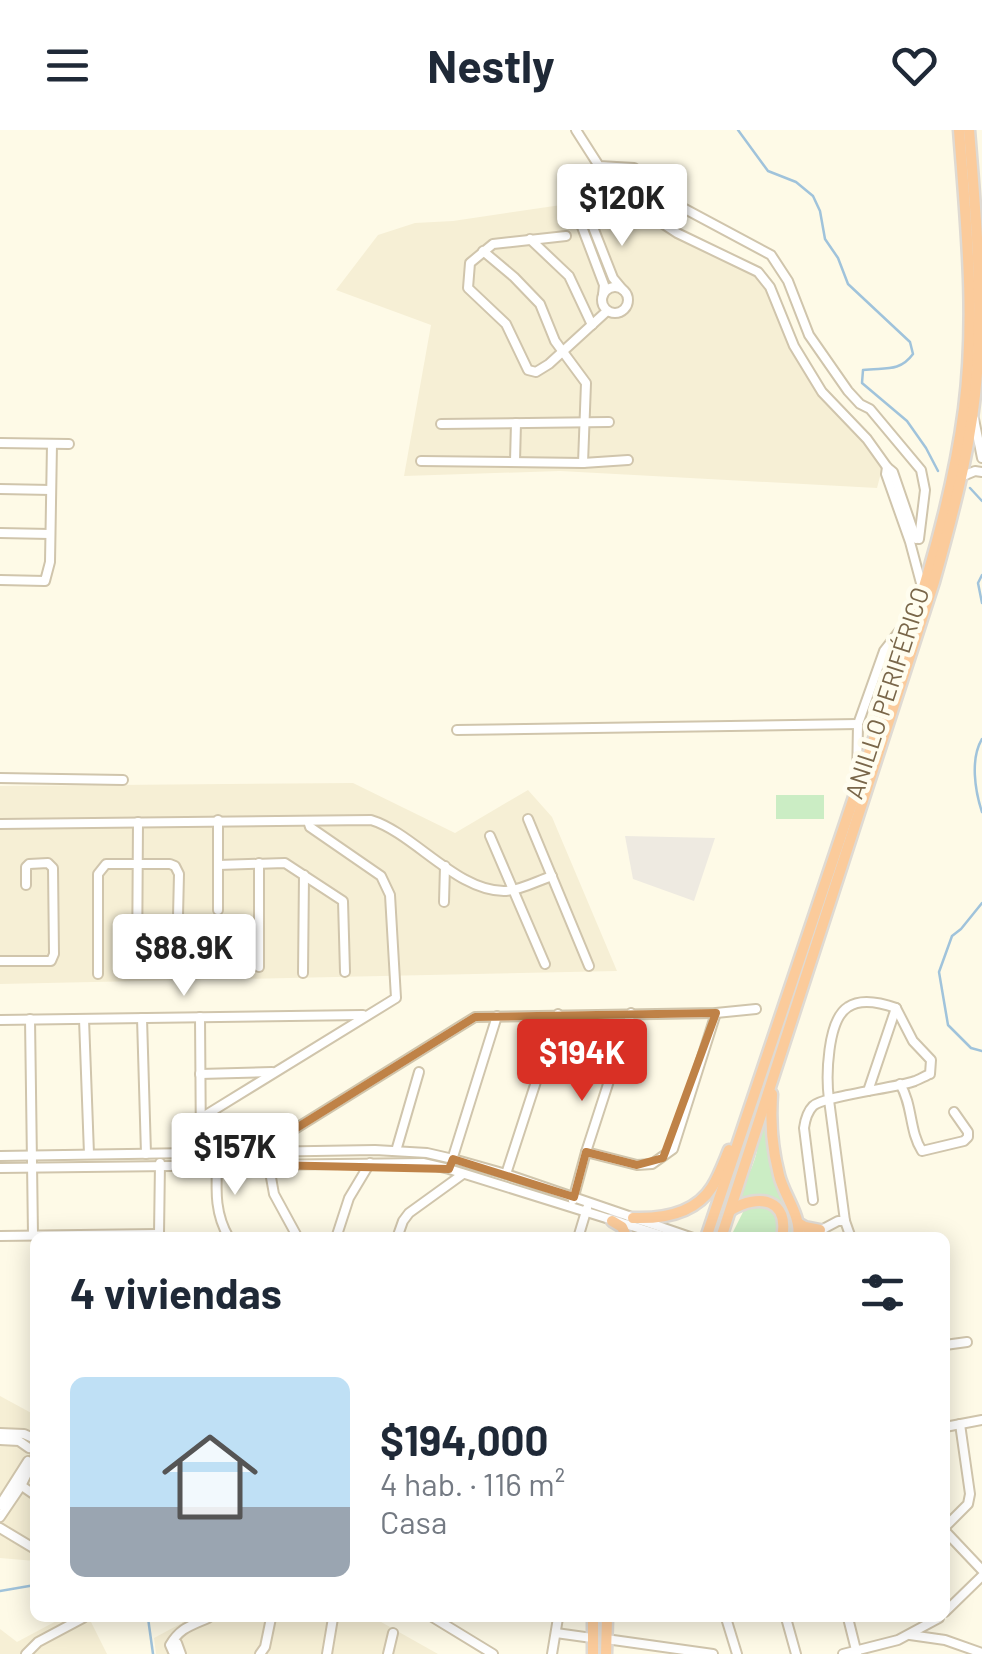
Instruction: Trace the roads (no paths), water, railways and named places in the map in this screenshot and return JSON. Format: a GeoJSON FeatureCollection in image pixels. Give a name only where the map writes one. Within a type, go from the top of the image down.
{"type":"FeatureCollection","features":[{"type":"Feature","properties":{"kind":"highway","name":"ANILLO PERIFÉRICO"},"geometry":{"type":"LineString","coordinates":[[708,1232],[940,527],[964,408],[968,356],[969,268],[959,130]]}},
{"type":"Feature","properties":{"kind":"highway","name":"ANILLO PERIFÉRICO"},"geometry":{"type":"LineString","coordinates":[[723,1232],[934,582],[963,476],[973,413],[980,309],[969,130]]}},
{"type":"Feature","properties":{"kind":"highway"},"geometry":{"type":"LineString","coordinates":[[774,1076],[770,1119],[773,1148],[798,1232]]}},
{"type":"Feature","properties":{"kind":"highway"},"geometry":{"type":"LineString","coordinates":[[612,1220],[629,1230],[650,1218],[678,1213],[698,1202],[709,1192],[752,1104]]}},
{"type":"Feature","properties":{"kind":"highway"},"geometry":{"type":"LineString","coordinates":[[730,1210],[752,1199],[764,1201],[782,1215],[783,1232]]}},
{"type":"Feature","properties":{"kind":"highway"},"geometry":{"type":"LineString","coordinates":[[798,1222],[820,1230]]}},
{"type":"Feature","properties":{"kind":"highway"},"geometry":{"type":"LineString","coordinates":[[593,1622],[593,1654]]}},
{"type":"Feature","properties":{"kind":"highway"},"geometry":{"type":"LineString","coordinates":[[606,1654],[607,1622]]}},
{"type":"Feature","properties":{"kind":"street"},"geometry":{"type":"LineString","coordinates":[[576,130],[599,166],[634,168],[672,202],[771,256],[788,281],[809,335],[824,358],[848,391],[870,409],[922,470],[926,490],[915,540]]}},
{"type":"Feature","properties":{"kind":"street"},"geometry":{"type":"LineString","coordinates":[[596,209],[589,217],[613,278],[628,296],[626,308],[619,313],[607,311],[602,304],[604,285],[579,219],[580,214],[596,209],[621,206],[638,210],[758,272],[770,287],[794,346],[822,392],[868,439],[887,467],[886,474],[915,540],[922,587]]}},
{"type":"Feature","properties":{"kind":"street"},"geometry":{"type":"LineString","coordinates":[[566,236],[493,244],[470,263],[468,288],[506,324],[528,370],[536,372],[607,311]]}},
{"type":"Feature","properties":{"kind":"street"},"geometry":{"type":"LineString","coordinates":[[530,239],[569,276],[592,326]]}},
{"type":"Feature","properties":{"kind":"street"},"geometry":{"type":"LineString","coordinates":[[483,251],[540,304],[561,351],[586,383],[583,463]]}},
{"type":"Feature","properties":{"kind":"street"},"geometry":{"type":"LineString","coordinates":[[603,295],[610,288],[623,290]]}},
{"type":"Feature","properties":{"kind":"street"},"geometry":{"type":"LineString","coordinates":[[973,413],[982,458]]}},
{"type":"Feature","properties":{"kind":"street"},"geometry":{"type":"LineString","coordinates":[[441,424],[609,422]]}},
{"type":"Feature","properties":{"kind":"street"},"geometry":{"type":"LineString","coordinates":[[515,462],[516,423]]}},
{"type":"Feature","properties":{"kind":"street"},"geometry":{"type":"LineString","coordinates":[[0,443],[69,444]]}},
{"type":"Feature","properties":{"kind":"street"},"geometry":{"type":"LineString","coordinates":[[0,580],[45,580],[50,562],[52,444]]}},
{"type":"Feature","properties":{"kind":"street"},"geometry":{"type":"LineString","coordinates":[[421,461],[628,460]]}},
{"type":"Feature","properties":{"kind":"street"},"geometry":{"type":"LineString","coordinates":[[963,476],[982,472]]}},
{"type":"Feature","properties":{"kind":"street"},"geometry":{"type":"LineString","coordinates":[[0,489],[51,490]]}},
{"type":"Feature","properties":{"kind":"street"},"geometry":{"type":"LineString","coordinates":[[915,540],[940,527]]}},
{"type":"Feature","properties":{"kind":"street"},"geometry":{"type":"LineString","coordinates":[[0,533],[50,534]]}},
{"type":"Feature","properties":{"kind":"street"},"geometry":{"type":"LineString","coordinates":[[856,788],[858,724],[884,652],[915,610]]}},
{"type":"Feature","properties":{"kind":"street"},"geometry":{"type":"LineString","coordinates":[[457,730],[858,724]]}},
{"type":"Feature","properties":{"kind":"street"},"geometry":{"type":"LineString","coordinates":[[0,778],[123,780]]}},
{"type":"Feature","properties":{"kind":"street"},"geometry":{"type":"LineString","coordinates":[[528,819],[589,966]]}},
{"type":"Feature","properties":{"kind":"street"},"geometry":{"type":"LineString","coordinates":[[218,820],[218,910]]}},
{"type":"Feature","properties":{"kind":"street"},"geometry":{"type":"LineString","coordinates":[[0,824],[371,820],[383,824],[444,866],[492,890],[513,890],[552,876]]}},
{"type":"Feature","properties":{"kind":"street"},"geometry":{"type":"LineString","coordinates":[[138,822],[138,972]]}},
{"type":"Feature","properties":{"kind":"street"},"geometry":{"type":"LineString","coordinates":[[201,1118],[396,998],[388,888],[381,876],[308,822]]}},
{"type":"Feature","properties":{"kind":"street"},"geometry":{"type":"LineString","coordinates":[[490,836],[544,964]]}},
{"type":"Feature","properties":{"kind":"street"},"geometry":{"type":"LineString","coordinates":[[0,962],[51,961],[54,954],[53,868],[48,863],[29,864],[26,885]]}},
{"type":"Feature","properties":{"kind":"street"},"geometry":{"type":"LineString","coordinates":[[218,865],[285,863],[343,901],[345,972]]}},
{"type":"Feature","properties":{"kind":"street"},"geometry":{"type":"LineString","coordinates":[[98,974],[98,874],[106,864],[175,866],[179,874],[179,968],[185,972],[215,970],[216,937]]}},
{"type":"Feature","properties":{"kind":"street"},"geometry":{"type":"LineString","coordinates":[[259,864],[259,967]]}},
{"type":"Feature","properties":{"kind":"street"},"geometry":{"type":"LineString","coordinates":[[444,866],[444,902]]}},
{"type":"Feature","properties":{"kind":"street"},"geometry":{"type":"LineString","coordinates":[[303,974],[304,876]]}},
{"type":"Feature","properties":{"kind":"street"},"geometry":{"type":"LineString","coordinates":[[848,1232],[829,1100],[828,1054],[844,1009],[871,1002],[896,1008]]}},
{"type":"Feature","properties":{"kind":"street"},"geometry":{"type":"LineString","coordinates":[[813,1200],[805,1120],[815,1104],[916,1081],[930,1074],[931,1060],[912,1041],[896,1008]]}},
{"type":"Feature","properties":{"kind":"street"},"geometry":{"type":"LineString","coordinates":[[868,1092],[896,1008]]}},
{"type":"Feature","properties":{"kind":"street"},"geometry":{"type":"LineString","coordinates":[[295,1232],[274,1194],[271,1144],[475,1018],[756,1009]]}},
{"type":"Feature","properties":{"kind":"street"},"geometry":{"type":"LineString","coordinates":[[571,1208],[632,1013]]}},
{"type":"Feature","properties":{"kind":"street"},"geometry":{"type":"LineString","coordinates":[[586,1152],[637,1165],[652,1164],[673,1149],[716,1013]]}},
{"type":"Feature","properties":{"kind":"street"},"geometry":{"type":"LineString","coordinates":[[506,1174],[558,1014]]}},
{"type":"Feature","properties":{"kind":"street"},"geometry":{"type":"LineString","coordinates":[[0,1020],[368,1015]]}},
{"type":"Feature","properties":{"kind":"street"},"geometry":{"type":"LineString","coordinates":[[450,1169],[496,1016]]}},
{"type":"Feature","properties":{"kind":"street"},"geometry":{"type":"LineString","coordinates":[[200,1017],[201,1154]]}},
{"type":"Feature","properties":{"kind":"street"},"geometry":{"type":"LineString","coordinates":[[142,1018],[146,1154]]}},
{"type":"Feature","properties":{"kind":"street"},"geometry":{"type":"LineString","coordinates":[[30,1019],[32,1232]]}},
{"type":"Feature","properties":{"kind":"street"},"geometry":{"type":"LineString","coordinates":[[84,1019],[89,1154]]}},
{"type":"Feature","properties":{"kind":"street"},"geometry":{"type":"LineString","coordinates":[[200,1074],[277,1072]]}},
{"type":"Feature","properties":{"kind":"street"},"geometry":{"type":"LineString","coordinates":[[396,1151],[419,1072]]}},
{"type":"Feature","properties":{"kind":"street"},"geometry":{"type":"LineString","coordinates":[[900,1084],[922,1151],[968,1137],[954,1112]]}},
{"type":"Feature","properties":{"kind":"street"},"geometry":{"type":"LineString","coordinates":[[0,1156],[427,1153],[506,1174],[574,1198],[629,1230]]}},
{"type":"Feature","properties":{"kind":"street"},"geometry":{"type":"LineString","coordinates":[[160,1154],[160,1232]]}},
{"type":"Feature","properties":{"kind":"street"},"geometry":{"type":"LineString","coordinates":[[338,1232],[349,1198],[370,1162]]}},
{"type":"Feature","properties":{"kind":"street"},"geometry":{"type":"LineString","coordinates":[[0,1168],[270,1168],[423,1163],[571,1208],[587,1207],[612,1220]]}},
{"type":"Feature","properties":{"kind":"street"},"geometry":{"type":"LineString","coordinates":[[217,1166],[216,1206],[225,1232]]}},
{"type":"Feature","properties":{"kind":"street"},"geometry":{"type":"LineString","coordinates":[[399,1232],[410,1213],[464,1174]]}},
{"type":"Feature","properties":{"kind":"street"},"geometry":{"type":"LineString","coordinates":[[580,1232],[587,1207]]}},
{"type":"Feature","properties":{"kind":"street"},"geometry":{"type":"LineString","coordinates":[[816,1232],[845,1220]]}},
{"type":"Feature","properties":{"kind":"street"},"geometry":{"type":"LineString","coordinates":[[0,1236],[30,1236]]}},
{"type":"Feature","properties":{"kind":"street"},"geometry":{"type":"LineString","coordinates":[[950,1344],[967,1342]]}},
{"type":"Feature","properties":{"kind":"street"},"geometry":{"type":"LineString","coordinates":[[950,1426],[982,1420]]}},
{"type":"Feature","properties":{"kind":"street"},"geometry":{"type":"LineString","coordinates":[[950,1524],[968,1504],[970,1494],[960,1424]]}},
{"type":"Feature","properties":{"kind":"street"},"geometry":{"type":"LineString","coordinates":[[0,1436],[30,1446]]}},
{"type":"Feature","properties":{"kind":"street"},"geometry":{"type":"LineString","coordinates":[[0,1505],[18,1484],[30,1455]]}},
{"type":"Feature","properties":{"kind":"street"},"geometry":{"type":"LineString","coordinates":[[18,1484],[30,1492]]}},
{"type":"Feature","properties":{"kind":"street"},"geometry":{"type":"LineString","coordinates":[[0,1516],[8,1493]]}},
{"type":"Feature","properties":{"kind":"street"},"geometry":{"type":"LineString","coordinates":[[0,1528],[30,1546]]}},
{"type":"Feature","properties":{"kind":"street"},"geometry":{"type":"LineString","coordinates":[[950,1535],[982,1573],[950,1607]]}},
{"type":"Feature","properties":{"kind":"street"},"geometry":{"type":"LineString","coordinates":[[26,1654],[38,1642],[76,1622]]}},
{"type":"Feature","properties":{"kind":"street"},"geometry":{"type":"LineString","coordinates":[[174,1654],[170,1646],[180,1631],[199,1622]]}},
{"type":"Feature","properties":{"kind":"street"},"geometry":{"type":"LineString","coordinates":[[260,1654],[270,1622]]}},
{"type":"Feature","properties":{"kind":"street"},"geometry":{"type":"LineString","coordinates":[[327,1654],[332,1622]]}},
{"type":"Feature","properties":{"kind":"street"},"geometry":{"type":"LineString","coordinates":[[449,1622],[493,1654]]}},
{"type":"Feature","properties":{"kind":"street"},"geometry":{"type":"LineString","coordinates":[[552,1654],[557,1622]]}},
{"type":"Feature","properties":{"kind":"street"},"geometry":{"type":"LineString","coordinates":[[727,1622],[737,1654]]}},
{"type":"Feature","properties":{"kind":"street"},"geometry":{"type":"LineString","coordinates":[[787,1622],[796,1654]]}},
{"type":"Feature","properties":{"kind":"street"},"geometry":{"type":"LineString","coordinates":[[849,1622],[857,1652]]}},
{"type":"Feature","properties":{"kind":"street"},"geometry":{"type":"LineString","coordinates":[[842,1654],[881,1646],[931,1622]]}},
{"type":"Feature","properties":{"kind":"street"},"geometry":{"type":"LineString","coordinates":[[940,1622],[939,1630],[945,1640]]}},
{"type":"Feature","properties":{"kind":"street"},"geometry":{"type":"LineString","coordinates":[[388,1654],[392,1633]]}},
{"type":"Feature","properties":{"kind":"street"},"geometry":{"type":"LineString","coordinates":[[556,1633],[592,1638]]}},
{"type":"Feature","properties":{"kind":"street"},"geometry":{"type":"LineString","coordinates":[[910,1635],[945,1640],[982,1653]]}},
{"type":"Feature","properties":{"kind":"street"},"geometry":{"type":"LineString","coordinates":[[606,1639],[676,1652],[714,1654]]}},
{"type":"Feature","properties":{"kind":"street"},"geometry":{"type":"LineString","coordinates":[[173,1642],[182,1654]]}},
{"type":"Feature","properties":{"kind":"waterway"},"geometry":{"type":"LineString","coordinates":[[738,130],[768,171],[796,182],[813,196],[825,239],[848,284],[910,342],[913,354],[908,360],[891,368],[863,370],[862,383],[907,421],[938,471]]}},
{"type":"Feature","properties":{"kind":"waterway"},"geometry":{"type":"LineString","coordinates":[[970,488],[982,501]]}},
{"type":"Feature","properties":{"kind":"waterway"},"geometry":{"type":"LineString","coordinates":[[982,575],[978,583],[982,603]]}},
{"type":"Feature","properties":{"kind":"waterway"},"geometry":{"type":"LineString","coordinates":[[982,739],[975,775],[982,812]]}},
{"type":"Feature","properties":{"kind":"waterway"},"geometry":{"type":"LineString","coordinates":[[982,903],[952,936],[939,972],[948,1025],[971,1048],[982,1051]]}},
{"type":"Feature","properties":{"kind":"waterway"},"geometry":{"type":"LineString","coordinates":[[0,1591],[30,1586]]}},
{"type":"Feature","properties":{"kind":"waterway"},"geometry":{"type":"LineString","coordinates":[[149,1622],[153,1654]]}}]}
